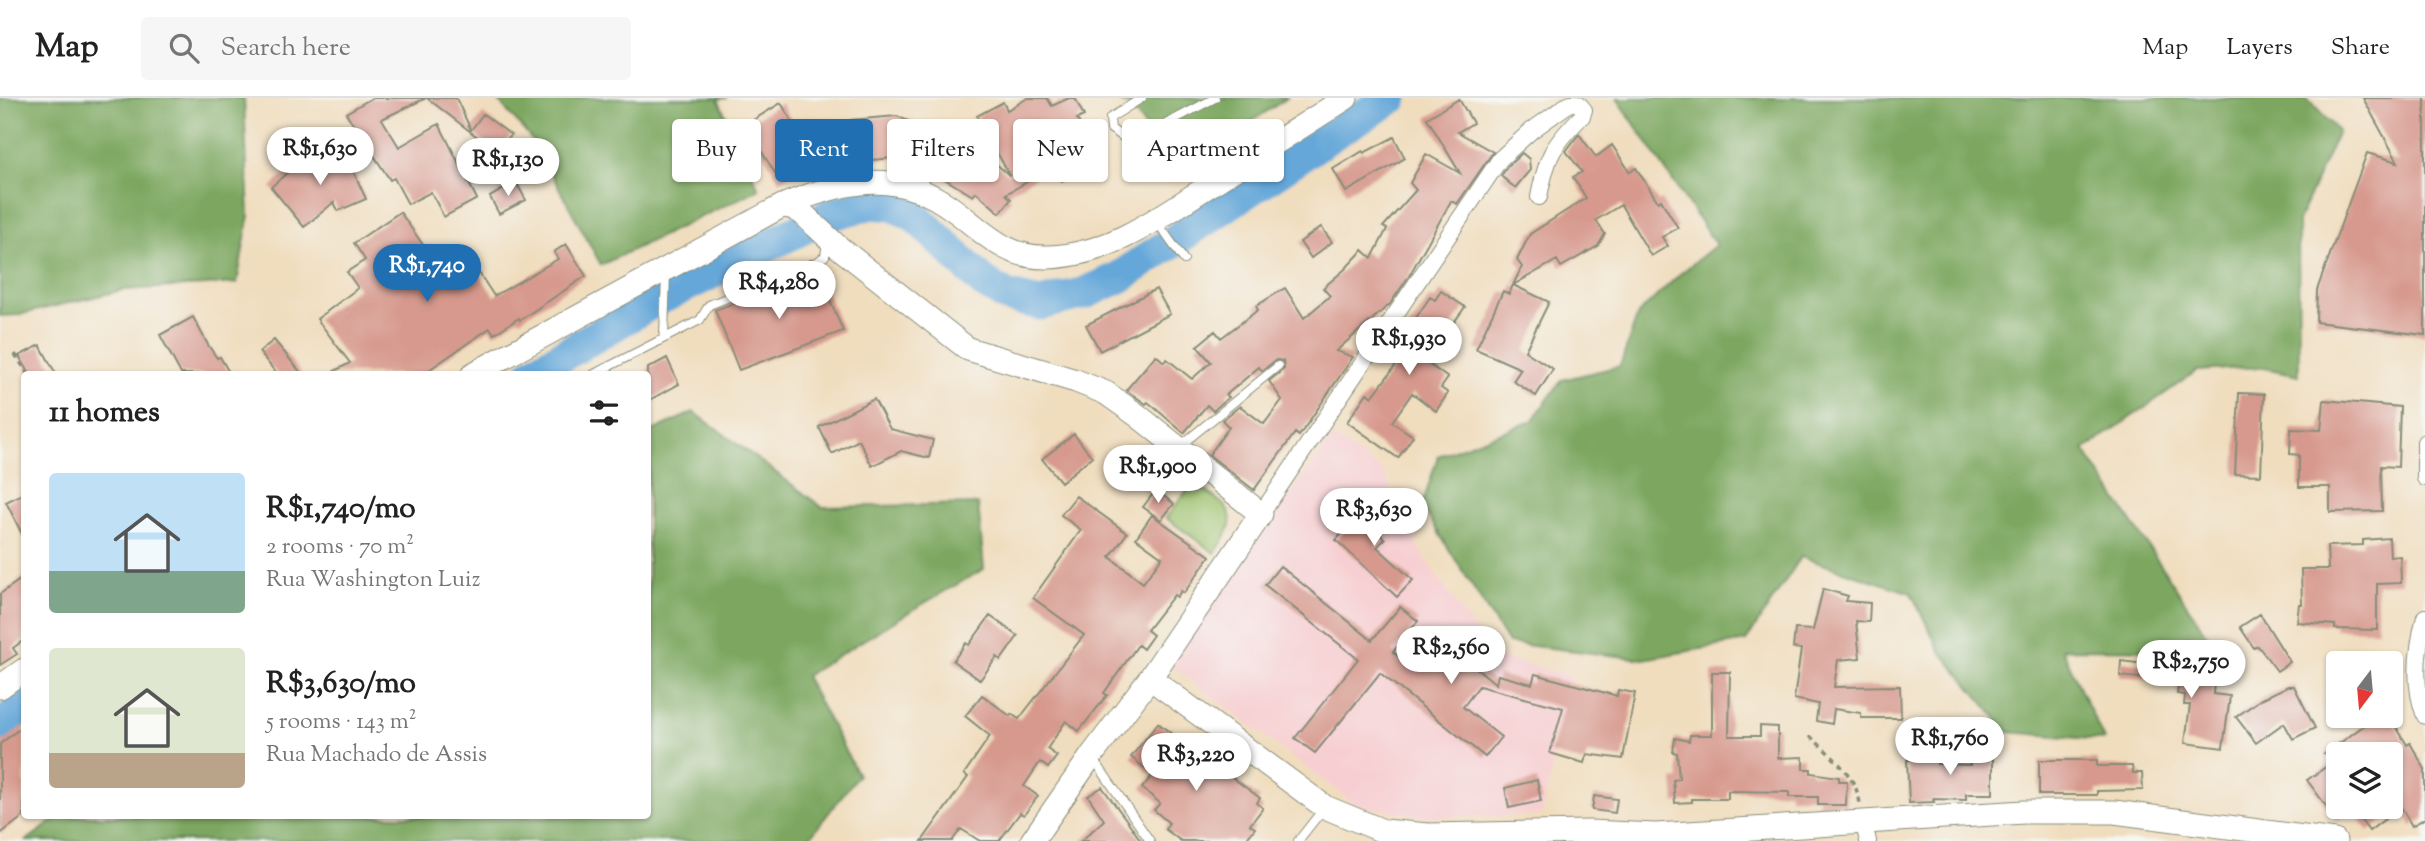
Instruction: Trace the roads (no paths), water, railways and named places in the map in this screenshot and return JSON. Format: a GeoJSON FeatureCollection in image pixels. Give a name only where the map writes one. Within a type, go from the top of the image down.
{"type":"FeatureCollection","features":[{"type":"Feature","properties":{"kind":"main road"},"geometry":{"type":"LineString","coordinates":[[479,371],[666,269],[835,187],[892,182],[915,188],[944,203],[981,233],[1015,253],[1049,257],[1090,251],[1134,233],[1346,98]]}},
{"type":"Feature","properties":{"kind":"main road"},"geometry":{"type":"LineString","coordinates":[[798,204],[828,238],[968,349],[1076,381],[1106,393],[1261,514],[1150,678],[1032,841]]}},
{"type":"Feature","properties":{"kind":"main road"},"geometry":{"type":"LineString","coordinates":[[0,687],[21,672]]}},
{"type":"Feature","properties":{"kind":"main road"},"geometry":{"type":"LineString","coordinates":[[1150,678],[1325,807],[1383,831],[1428,835],[1589,832],[1657,838],[1865,831],[2024,812],[2114,812],[2335,841]]}},
{"type":"Feature","properties":{"kind":"street"},"geometry":{"type":"LineString","coordinates":[[1261,514],[1500,159],[1570,103],[1578,103],[1584,110],[1582,116],[1551,151],[1539,197]]}},
{"type":"Feature","properties":{"kind":"street"},"geometry":{"type":"LineString","coordinates":[[2425,442],[2425,478]]}},
{"type":"Feature","properties":{"kind":"street"},"geometry":{"type":"LineString","coordinates":[[2425,617],[2418,658],[2418,699],[2425,716]]}},
{"type":"Feature","properties":{"kind":"lane"},"geometry":{"type":"LineString","coordinates":[[1142,98],[1110,117],[1111,130],[1123,137],[1147,134],[1215,98]]}},
{"type":"Feature","properties":{"kind":"lane"},"geometry":{"type":"LineString","coordinates":[[1156,219],[1184,260]]}},
{"type":"Feature","properties":{"kind":"lane"},"geometry":{"type":"LineString","coordinates":[[600,371],[700,320],[709,305],[817,262],[825,256],[828,238]]}},
{"type":"Feature","properties":{"kind":"lane"},"geometry":{"type":"LineString","coordinates":[[664,337],[666,269]]}},
{"type":"Feature","properties":{"kind":"lane"},"geometry":{"type":"LineString","coordinates":[[1178,448],[1278,366]]}},
{"type":"Feature","properties":{"kind":"lane"},"geometry":{"type":"LineString","coordinates":[[1092,755],[1150,841]]}},
{"type":"Feature","properties":{"kind":"lane"},"geometry":{"type":"LineString","coordinates":[[1298,841],[1325,807]]}},
{"type":"Feature","properties":{"kind":"waterway"},"geometry":{"type":"LineString","coordinates":[[536,371],[653,302],[832,214],[871,203],[893,205],[914,215],[983,282],[1006,296],[1040,304],[1085,293],[1120,277],[1339,130],[1392,98]]}},
{"type":"Feature","properties":{"kind":"waterway"},"geometry":{"type":"LineString","coordinates":[[0,725],[21,710]]}}]}
